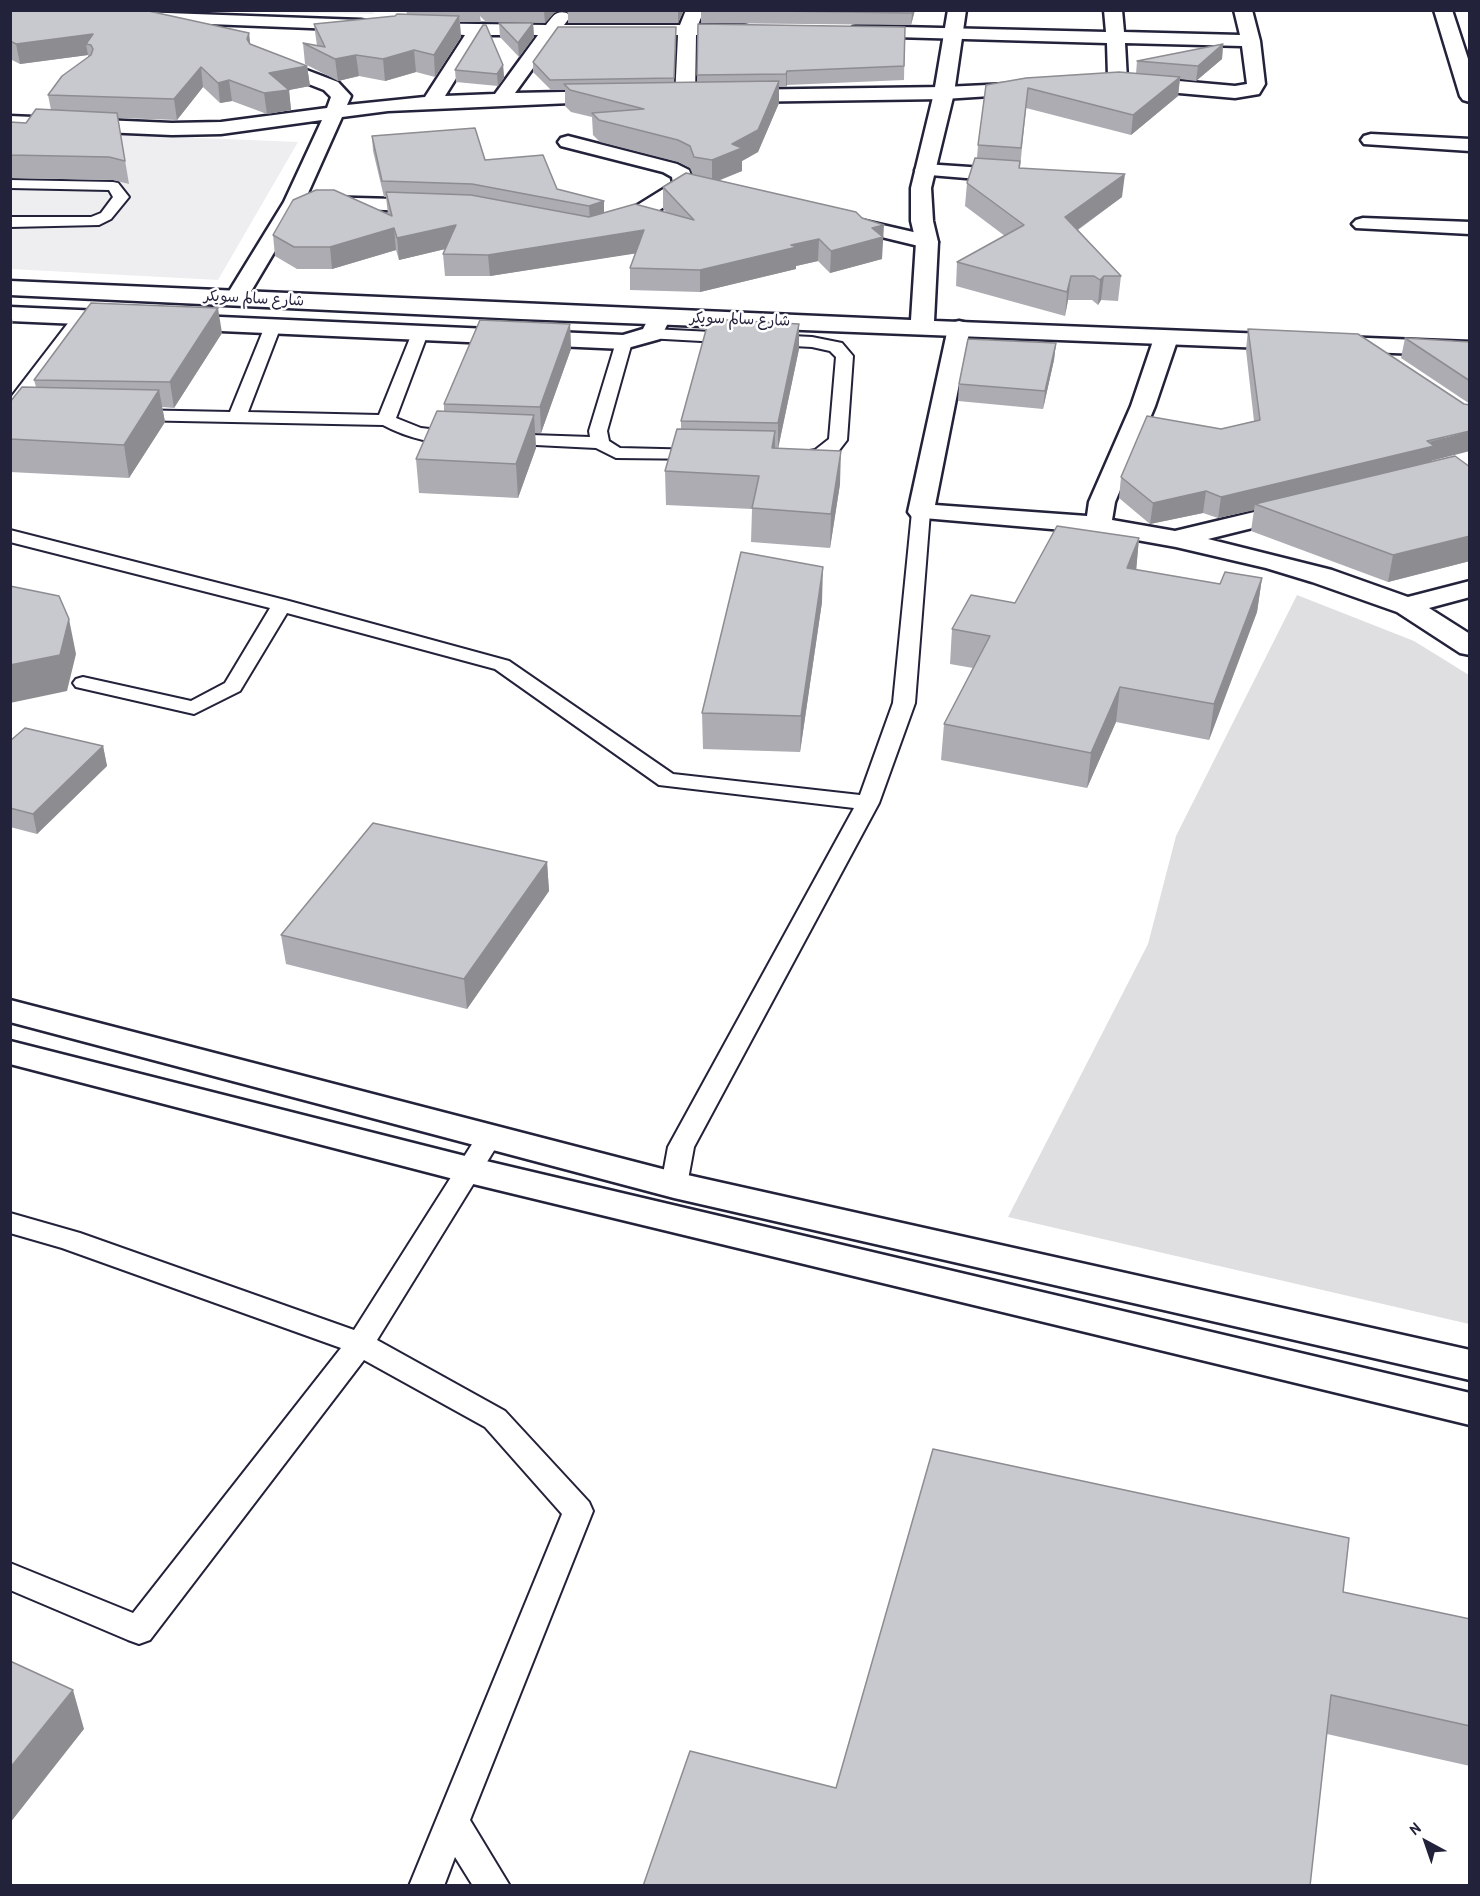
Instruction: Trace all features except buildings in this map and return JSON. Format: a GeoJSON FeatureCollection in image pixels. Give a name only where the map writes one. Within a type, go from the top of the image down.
{"type":"FeatureCollection","features":[{"type":"Feature","properties":{"kind":"main road"},"geometry":{"type":"LineString","coordinates":[[501,99],[553,30],[564,10]]}},
{"type":"Feature","properties":{"kind":"main road"},"geometry":{"type":"LineString","coordinates":[[685,97],[687,29],[695,10]]}},
{"type":"Feature","properties":{"kind":"main road"},"geometry":{"type":"LineString","coordinates":[[922,327],[927,242],[922,221],[921,188],[944,93],[957,10]]}},
{"type":"Feature","properties":{"kind":"main road"},"geometry":{"type":"LineString","coordinates":[[1113,10],[1117,82]]}},
{"type":"Feature","properties":{"kind":"main road"},"geometry":{"type":"LineString","coordinates":[[662,97],[944,93],[1054,88],[1117,82],[1236,92],[1252,90],[1257,84],[1251,41],[1243,10]]}},
{"type":"Feature","properties":{"kind":"main road"},"geometry":{"type":"LineString","coordinates":[[1443,10],[1470,96]]}},
{"type":"Feature","properties":{"kind":"main road"},"geometry":{"type":"LineString","coordinates":[[124,16],[396,20],[477,30],[753,30]]}},
{"type":"Feature","properties":{"kind":"main road"},"geometry":{"type":"LineString","coordinates":[[432,102],[477,30]]}},
{"type":"Feature","properties":{"kind":"main road"},"geometry":{"type":"LineString","coordinates":[[844,31],[1251,41]]}},
{"type":"Feature","properties":{"kind":"main road"},"geometry":{"type":"LineString","coordinates":[[236,298],[294,202],[341,96],[331,86],[260,58]]}},
{"type":"Feature","properties":{"kind":"main road"},"geometry":{"type":"LineString","coordinates":[[12,122],[221,128],[387,105],[501,99],[628,97]]}},
{"type":"Feature","properties":{"kind":"main road"},"geometry":{"type":"LineString","coordinates":[[12,122],[41,103]]}},
{"type":"Feature","properties":{"kind":"main road"},"geometry":{"type":"LineString","coordinates":[[1371,140],[1470,145]]}},
{"type":"Feature","properties":{"kind":"main road"},"geometry":{"type":"LineString","coordinates":[[568,142],[670,168],[682,174],[684,185]]}},
{"type":"Feature","properties":{"kind":"main road"},"geometry":{"type":"LineString","coordinates":[[925,170],[1028,177]]}},
{"type":"Feature","properties":{"kind":"main road"},"geometry":{"type":"LineString","coordinates":[[590,230],[607,228],[630,218],[684,185],[718,193]]}},
{"type":"Feature","properties":{"kind":"main road"},"geometry":{"type":"LineString","coordinates":[[294,202],[449,207]]}},
{"type":"Feature","properties":{"kind":"main road"},"geometry":{"type":"LineString","coordinates":[[823,218],[927,242]]}},
{"type":"Feature","properties":{"kind":"main road"},"geometry":{"type":"LineString","coordinates":[[1363,224],[1470,228]]}},
{"type":"Feature","properties":{"kind":"main road","name":"شارع سالم سويكر"},"geometry":{"type":"LineString","coordinates":[[10,288],[236,298],[656,326],[922,327],[1470,348]]}},
{"type":"Feature","properties":{"kind":"main road"},"geometry":{"type":"LineString","coordinates":[[10,314],[624,342],[656,326]]}},
{"type":"Feature","properties":{"kind":"main road"},"geometry":{"type":"LineString","coordinates":[[959,328],[921,512],[1098,525],[1176,539],[1312,573],[1407,606],[1470,647]]}},
{"type":"Feature","properties":{"kind":"main road"},"geometry":{"type":"LineString","coordinates":[[1098,525],[1102,502],[1143,406],[1166,338]]}},
{"type":"Feature","properties":{"kind":"main road"},"geometry":{"type":"LineString","coordinates":[[1360,344],[1398,370]]}},
{"type":"Feature","properties":{"kind":"main road"},"geometry":{"type":"LineString","coordinates":[[1176,539],[1323,504]]}},
{"type":"Feature","properties":{"kind":"main road"},"geometry":{"type":"LineString","coordinates":[[1407,606],[1470,589]]}},
{"type":"Feature","properties":{"kind":"main road"},"geometry":{"type":"LineString","coordinates":[[10,1011],[674,1185],[1470,1365]]}},
{"type":"Feature","properties":{"kind":"main road"},"geometry":{"type":"LineString","coordinates":[[10,1052],[469,1170],[1470,1409]]}},
{"type":"Feature","properties":{"kind":"lane"},"geometry":{"type":"LineString","coordinates":[[10,184],[112,186],[121,197],[106,216],[94,222],[10,222]]}},
{"type":"Feature","properties":{"kind":"lane"},"geometry":{"type":"LineString","coordinates":[[40,413],[28,412],[18,406],[21,396],[81,317]]}},
{"type":"Feature","properties":{"kind":"lane"},"geometry":{"type":"LineString","coordinates":[[237,417],[273,326]]}},
{"type":"Feature","properties":{"kind":"lane"},"geometry":{"type":"LineString","coordinates":[[656,326],[812,342],[836,347],[845,356],[838,440],[830,451],[814,458],[779,457]]}},
{"type":"Feature","properties":{"kind":"lane"},"geometry":{"type":"LineString","coordinates":[[386,420],[420,333]]}},
{"type":"Feature","properties":{"kind":"lane"},"geometry":{"type":"LineString","coordinates":[[600,443],[598,431],[624,342]]}},
{"type":"Feature","properties":{"kind":"lane"},"geometry":{"type":"LineString","coordinates":[[110,414],[386,420],[404,430],[430,436],[600,443],[616,453],[721,456]]}},
{"type":"Feature","properties":{"kind":"lane"},"geometry":{"type":"LineString","coordinates":[[674,1185],[681,1147],[868,803],[904,703],[921,512]]}},
{"type":"Feature","properties":{"kind":"lane"},"geometry":{"type":"LineString","coordinates":[[10,536],[282,605],[502,665],[667,780],[868,803]]}},
{"type":"Feature","properties":{"kind":"lane"},"geometry":{"type":"LineString","coordinates":[[83,683],[194,708],[233,687],[282,605]]}},
{"type":"Feature","properties":{"kind":"lane"},"geometry":{"type":"LineString","coordinates":[[10,1575],[139,1630],[360,1344],[490,1136]]}},
{"type":"Feature","properties":{"kind":"lane"},"geometry":{"type":"LineString","coordinates":[[10,1223],[70,1240],[360,1344],[495,1419],[578,1510],[426,1886]]}},
{"type":"Feature","properties":{"kind":"lane"},"geometry":{"type":"LineString","coordinates":[[451,1821],[493,1886]]}},
{"type":"Feature","properties":{"kind":"shaded area"},"geometry":{"type":"Polygon","coordinates":[[[375,10],[373,14],[209,11],[375,10]]]}},
{"type":"Feature","properties":{"kind":"shaded area"},"geometry":{"type":"Polygon","coordinates":[[[10,130],[298,142],[218,280],[11,269],[10,130]]]}},
{"type":"Feature","properties":{"kind":"shaded area"},"geometry":{"type":"Polygon","coordinates":[[[1297,595],[1414,641],[1469,675],[1469,1324],[1008,1217],[1148,944],[1176,836],[1297,595]]]}}]}
